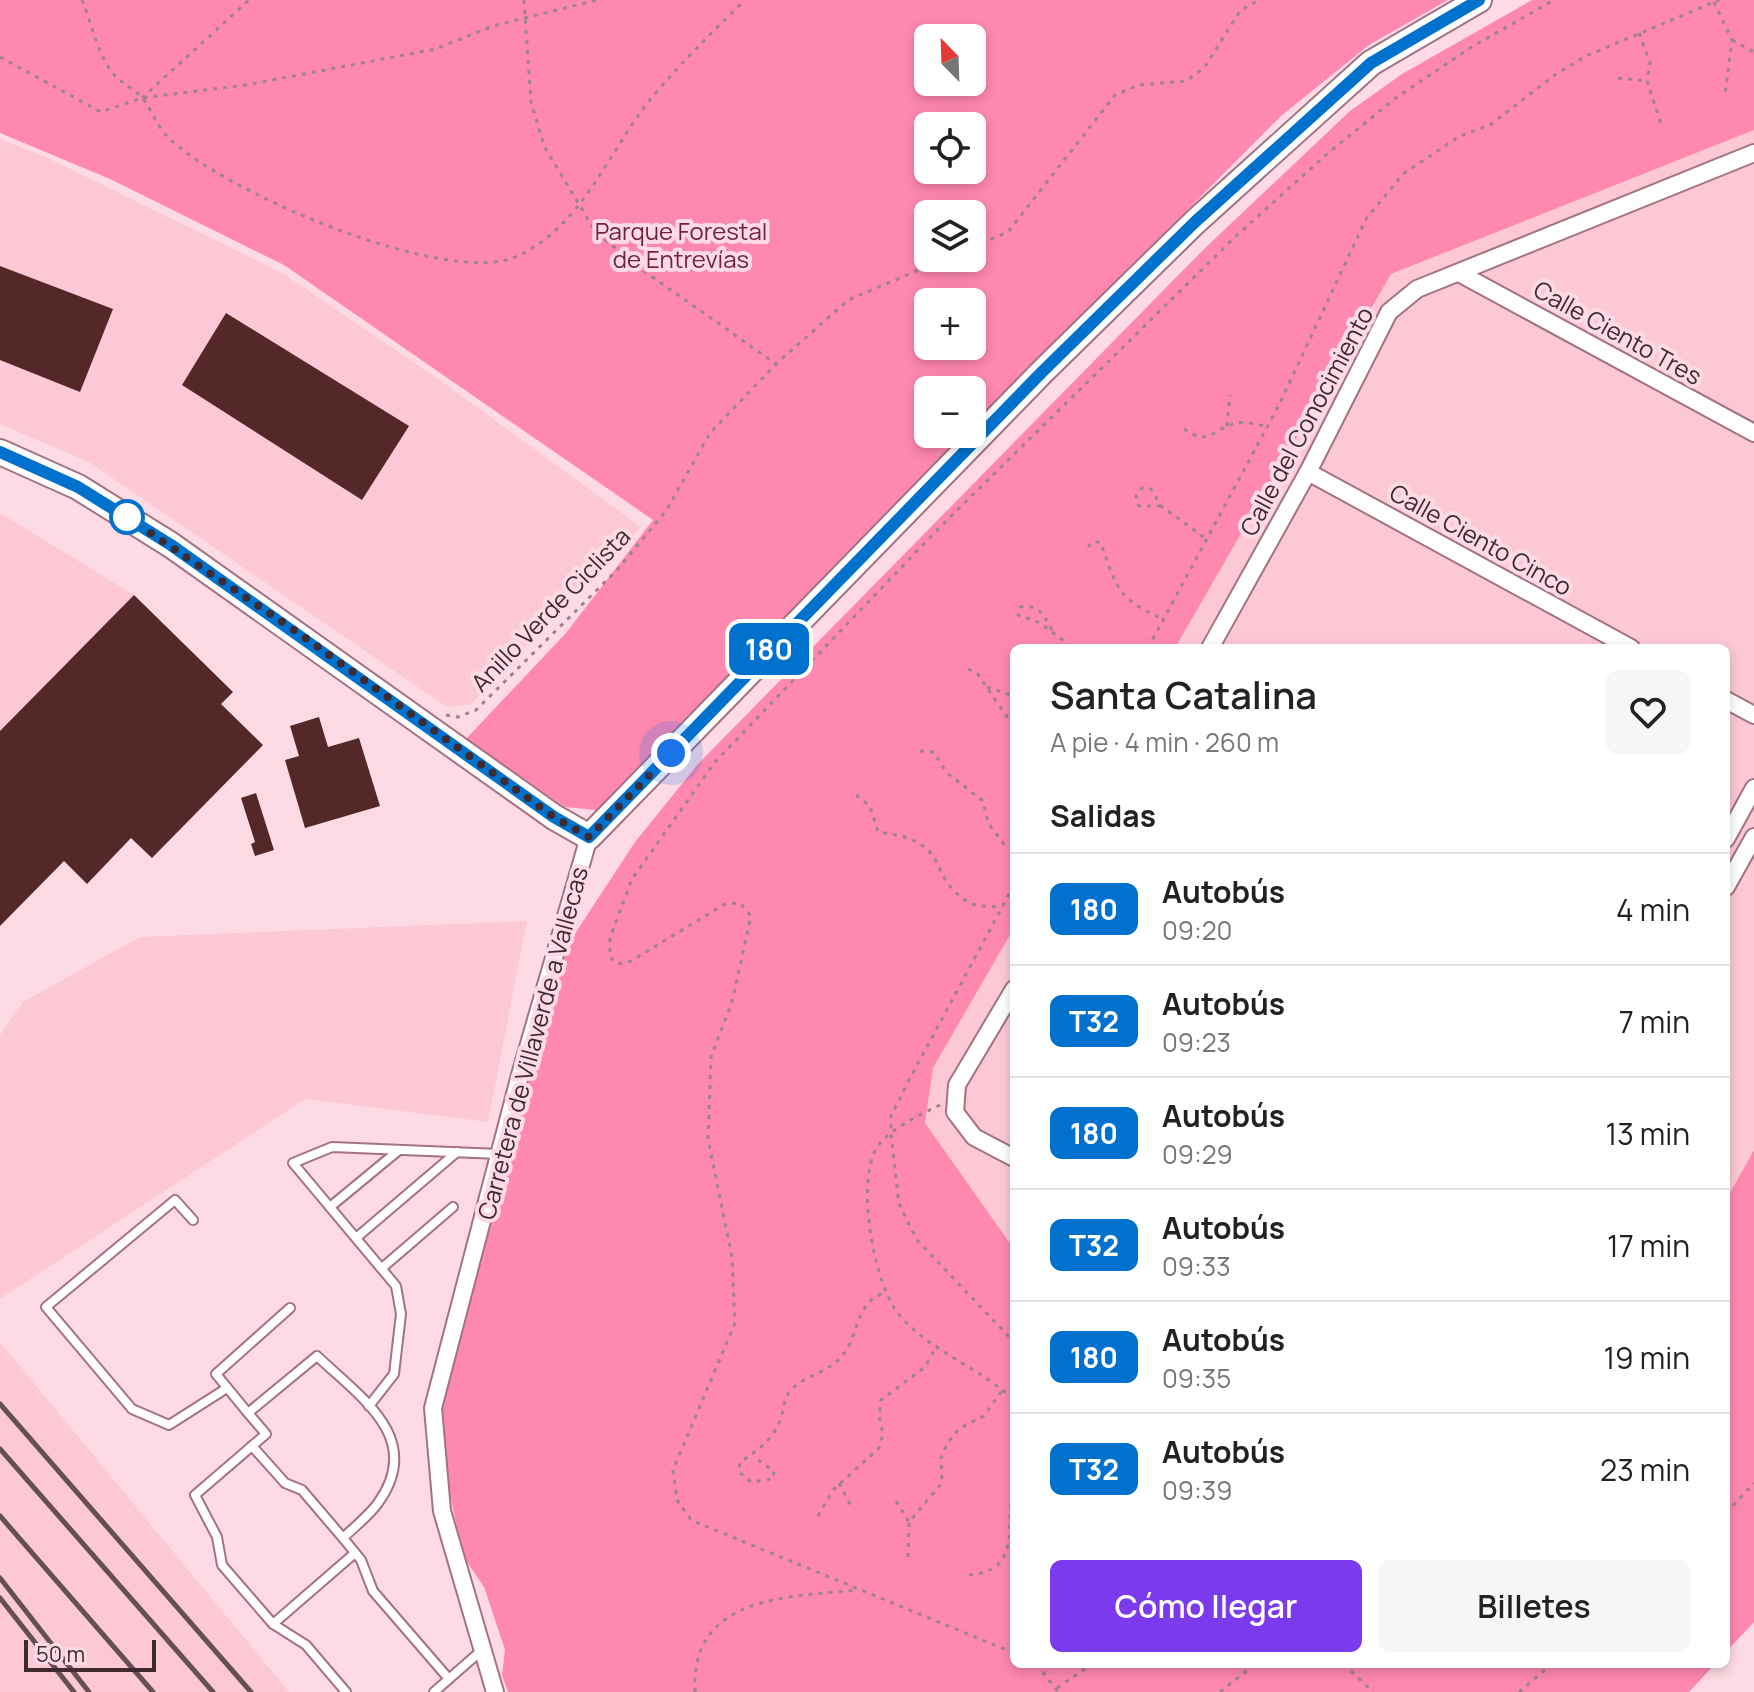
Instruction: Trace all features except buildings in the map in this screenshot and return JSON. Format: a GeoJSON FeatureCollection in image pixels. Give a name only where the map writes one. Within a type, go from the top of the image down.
{"type":"FeatureCollection","features":[{"type":"Feature","properties":{"kind":"main road","name":"Carretera de Villaverde a Vallecas"},"geometry":{"type":"LineString","coordinates":[[589,837],[1042,372],[1195,222],[1371,63],[1479,0]]}},
{"type":"Feature","properties":{"kind":"main road"},"geometry":{"type":"LineString","coordinates":[[0,452],[78,487],[171,545],[554,817],[589,837]]}},
{"type":"Feature","properties":{"kind":"street","name":"Calle del Conocimiento"},"geometry":{"type":"LineString","coordinates":[[1212,644],[1308,472],[1389,312],[1417,289],[1754,153]]}},
{"type":"Feature","properties":{"kind":"street","name":"Calle Ciento Tres"},"geometry":{"type":"LineString","coordinates":[[1459,273],[1754,433]]}},
{"type":"Feature","properties":{"kind":"street","name":"Calle Ciento Cinco"},"geometry":{"type":"LineString","coordinates":[[1308,472],[1624,644]]}},
{"type":"Feature","properties":{"kind":"street"},"geometry":{"type":"LineString","coordinates":[[1730,702],[1754,715]]}},
{"type":"Feature","properties":{"kind":"street"},"geometry":{"type":"LineString","coordinates":[[1730,832],[1754,788]]}},
{"type":"Feature","properties":{"kind":"street","name":"Carretera de Villaverde a Vallecas"},"geometry":{"type":"LineString","coordinates":[[495,1692],[442,1511],[433,1408],[589,837]]}},
{"type":"Feature","properties":{"kind":"street"},"geometry":{"type":"LineString","coordinates":[[1730,880],[1754,837]]}},
{"type":"Feature","properties":{"kind":"street"},"geometry":{"type":"LineString","coordinates":[[1010,996],[957,1085],[956,1105],[974,1137],[1010,1156]]}},
{"type":"Feature","properties":{"kind":"lane"},"geometry":{"type":"LineString","coordinates":[[369,1406],[394,1374],[400,1347],[401,1314],[396,1286],[293,1163],[332,1147],[500,1154]]}},
{"type":"Feature","properties":{"kind":"lane"},"geometry":{"type":"LineString","coordinates":[[330,1207],[399,1150]]}},
{"type":"Feature","properties":{"kind":"lane"},"geometry":{"type":"LineString","coordinates":[[356,1238],[457,1152]]}},
{"type":"Feature","properties":{"kind":"lane"},"geometry":{"type":"LineString","coordinates":[[193,1220],[175,1200],[46,1307],[132,1409],[169,1425],[227,1388]]}},
{"type":"Feature","properties":{"kind":"lane"},"geometry":{"type":"LineString","coordinates":[[382,1268],[453,1207]]}},
{"type":"Feature","properties":{"kind":"lane"},"geometry":{"type":"LineString","coordinates":[[290,1308],[216,1374],[266,1434],[195,1495],[217,1537],[222,1565],[273,1624],[306,1645],[346,1692]]}},
{"type":"Feature","properties":{"kind":"lane"},"geometry":{"type":"LineString","coordinates":[[248,1413],[317,1356],[385,1422],[393,1446],[394,1473],[378,1503],[343,1538]]}},
{"type":"Feature","properties":{"kind":"lane"},"geometry":{"type":"LineString","coordinates":[[252,1446],[285,1483],[302,1490],[343,1538],[355,1553],[373,1591],[449,1679]]}},
{"type":"Feature","properties":{"kind":"lane"},"geometry":{"type":"LineString","coordinates":[[273,1624],[355,1553]]}},
{"type":"Feature","properties":{"kind":"lane"},"geometry":{"type":"LineString","coordinates":[[434,1692],[483,1649]]}},
{"type":"Feature","properties":{"kind":"path"},"geometry":{"type":"LineString","coordinates":[[82,0],[114,75],[142,98],[167,136],[239,184],[334,229],[413,253],[470,264],[517,257],[557,230],[580,206],[648,103],[687,56],[745,0]]}},
{"type":"Feature","properties":{"kind":"path"},"geometry":{"type":"LineString","coordinates":[[142,98],[249,0]]}},
{"type":"Feature","properties":{"kind":"path"},"geometry":{"type":"LineString","coordinates":[[524,0],[531,102],[544,146],[595,231],[634,264],[776,364]]}},
{"type":"Feature","properties":{"kind":"path"},"geometry":{"type":"LineString","coordinates":[[0,57],[101,112],[142,98],[246,85],[436,49],[493,26],[597,0]]}},
{"type":"Feature","properties":{"kind":"path"},"geometry":{"type":"LineString","coordinates":[[986,241],[1008,232],[1115,95],[1139,85],[1186,81],[1204,68],[1240,11],[1259,0]]}},
{"type":"Feature","properties":{"kind":"path"},"geometry":{"type":"LineString","coordinates":[[1010,1651],[691,1520],[677,1500],[673,1470],[735,1323],[732,1257],[708,1139],[711,1057],[732,1002],[751,916],[740,903],[725,904],[631,961],[618,964],[610,957],[610,938],[632,879],[715,762],[920,548],[1236,236],[1327,154],[1397,97],[1470,48],[1554,0]]}},
{"type":"Feature","properties":{"kind":"path"},"geometry":{"type":"LineString","coordinates":[[1150,644],[1268,426],[1366,219],[1403,174],[1460,136],[1490,125],[1556,74],[1586,56],[1719,0]]}},
{"type":"Feature","properties":{"kind":"path"},"geometry":{"type":"LineString","coordinates":[[1714,2],[1732,40],[1725,95]]}},
{"type":"Feature","properties":{"kind":"path"},"geometry":{"type":"LineString","coordinates":[[1639,33],[1650,63],[1647,81],[1661,124]]}},
{"type":"Feature","properties":{"kind":"path"},"geometry":{"type":"LineString","coordinates":[[1732,40],[1754,52]]}},
{"type":"Feature","properties":{"kind":"path"},"geometry":{"type":"LineString","coordinates":[[1618,78],[1647,81]]}},
{"type":"Feature","properties":{"kind":"path","name":"Anillo Verde Ciclista"},"geometry":{"type":"LineString","coordinates":[[438,713],[458,717],[476,710],[617,570],[666,511],[710,433],[776,364],[848,300],[914,272]]}},
{"type":"Feature","properties":{"kind":"path"},"geometry":{"type":"LineString","coordinates":[[1227,426],[1230,395]]}},
{"type":"Feature","properties":{"kind":"path"},"geometry":{"type":"LineString","coordinates":[[1184,429],[1196,438],[1207,437],[1240,422],[1268,426]]}},
{"type":"Feature","properties":{"kind":"path"},"geometry":{"type":"LineString","coordinates":[[1161,506],[1139,506],[1136,496],[1142,488],[1151,489],[1161,506],[1205,538]]}},
{"type":"Feature","properties":{"kind":"path"},"geometry":{"type":"LineString","coordinates":[[1088,547],[1094,541],[1101,543],[1115,585],[1133,605],[1163,619]]}},
{"type":"Feature","properties":{"kind":"path"},"geometry":{"type":"LineString","coordinates":[[1052,630],[1039,609],[1032,605],[1020,607],[1018,615],[1052,630],[1068,644]]}},
{"type":"Feature","properties":{"kind":"path"},"geometry":{"type":"LineString","coordinates":[[968,669],[977,673],[1010,721]]}},
{"type":"Feature","properties":{"kind":"path"},"geometry":{"type":"LineString","coordinates":[[987,687],[1010,695]]}},
{"type":"Feature","properties":{"kind":"path"},"geometry":{"type":"LineString","coordinates":[[920,751],[934,752],[946,772],[983,801],[988,823],[1004,844],[1010,845]]}},
{"type":"Feature","properties":{"kind":"path"},"geometry":{"type":"LineString","coordinates":[[856,795],[870,806],[878,832],[912,837],[927,847],[951,885],[971,904],[1002,907]]}},
{"type":"Feature","properties":{"kind":"path"},"geometry":{"type":"LineString","coordinates":[[1010,892],[891,1116],[899,1204],[917,1240],[1010,1338]]}},
{"type":"Feature","properties":{"kind":"path"},"geometry":{"type":"LineString","coordinates":[[956,1105],[922,1114],[891,1134],[877,1147],[867,1169],[866,1190],[884,1293],[901,1318],[1010,1396]]}},
{"type":"Feature","properties":{"kind":"path"},"geometry":{"type":"LineString","coordinates":[[758,1460],[774,1471],[773,1479],[751,1482],[739,1472],[740,1462],[768,1441],[789,1391],[826,1371],[842,1356],[850,1344],[860,1313],[875,1296],[884,1293]]}},
{"type":"Feature","properties":{"kind":"path"},"geometry":{"type":"LineString","coordinates":[[818,1516],[839,1483],[879,1448],[883,1434],[879,1416],[881,1400],[925,1367],[937,1345]]}},
{"type":"Feature","properties":{"kind":"path"},"geometry":{"type":"LineString","coordinates":[[909,1522],[942,1483],[941,1458],[948,1442],[960,1428],[984,1416],[1003,1389]]}},
{"type":"Feature","properties":{"kind":"path"},"geometry":{"type":"LineString","coordinates":[[839,1483],[852,1508]]}},
{"type":"Feature","properties":{"kind":"path"},"geometry":{"type":"LineString","coordinates":[[1730,1509],[1754,1483]]}},
{"type":"Feature","properties":{"kind":"path"},"geometry":{"type":"LineString","coordinates":[[896,1501],[909,1522],[908,1557]]}},
{"type":"Feature","properties":{"kind":"path"},"geometry":{"type":"LineString","coordinates":[[969,1575],[989,1574],[1003,1563],[1010,1536]]}},
{"type":"Feature","properties":{"kind":"path"},"geometry":{"type":"LineString","coordinates":[[695,1692],[694,1674],[707,1633],[735,1612],[772,1598],[862,1590]]}},
{"type":"Feature","properties":{"kind":"path"},"geometry":{"type":"LineString","coordinates":[[1040,1668],[1058,1690],[1087,1668]]}},
{"type":"Feature","properties":{"kind":"path"},"geometry":{"type":"LineString","coordinates":[[1220,1692],[1250,1668]]}},
{"type":"Feature","properties":{"kind":"path"},"geometry":{"type":"LineString","coordinates":[[1348,1668],[1373,1692]]}},
{"type":"Feature","properties":{"kind":"path"},"geometry":{"type":"LineString","coordinates":[[1519,1692],[1547,1668]]}},
{"type":"Feature","properties":{"kind":"shaded area"},"geometry":{"type":"Polygon","coordinates":[[[1754,130],[1754,1150],[1730,1193],[1730,644],[1177,644],[1391,274],[1754,130]]]}},
{"type":"Feature","properties":{"kind":"shaded area"},"geometry":{"type":"Polygon","coordinates":[[[0,139],[46,157],[284,274],[444,383],[641,527],[471,704],[447,707],[89,462],[0,424],[0,139]]]}},
{"type":"Feature","properties":{"kind":"shaded area"},"geometry":{"type":"Polygon","coordinates":[[[0,513],[134,595],[0,731],[0,513]]]}},
{"type":"Feature","properties":{"kind":"shaded area"},"geometry":{"type":"Polygon","coordinates":[[[527,921],[488,1122],[305,1099],[0,1299],[0,1035],[23,1002],[140,937],[527,921]]]}},
{"type":"Feature","properties":{"kind":"shaded area"},"geometry":{"type":"Polygon","coordinates":[[[1010,935],[1010,1243],[925,1123],[933,1068],[1010,935]]]}},
{"type":"Feature","properties":{"kind":"shaded area"},"geometry":{"type":"Polygon","coordinates":[[[0,1342],[289,1692],[0,1692],[0,1342]]]}},
{"type":"Feature","properties":{"kind":"green space","name":"Parque Forestal de Entrevías"},"geometry":{"type":"Polygon","coordinates":[[[0,0],[1448,0],[1369,45],[1281,116],[986,412],[986,376],[914,376],[914,448],[950,448],[597,810],[565,807],[465,740],[566,633],[653,520],[284,265],[110,179],[0,133],[0,0]]]}},
{"type":"Feature","properties":{"kind":"green space"},"geometry":{"type":"Polygon","coordinates":[[[1532,0],[1754,0],[1754,130],[1391,274],[1177,644],[1010,644],[1010,935],[933,1068],[925,1123],[1010,1243],[1010,1668],[1711,1668],[1689,1692],[508,1692],[502,1675],[505,1650],[484,1587],[463,1556],[446,1476],[442,1415],[452,1360],[527,1073],[554,982],[576,932],[635,842],[698,764],[1203,250],[1350,111],[1402,74],[1532,0]]]}},
{"type":"Feature","properties":{"kind":"green space"},"geometry":{"type":"Polygon","coordinates":[[[1754,1150],[1754,1622],[1730,1648],[1730,1193],[1754,1150]]]}},
{"type":"Feature","properties":{"kind":"railway"},"geometry":{"type":"LineString","coordinates":[[0,1404],[251,1692]]}},
{"type":"Feature","properties":{"kind":"railway"},"geometry":{"type":"LineString","coordinates":[[0,1449],[213,1692]]}},
{"type":"Feature","properties":{"kind":"railway"},"geometry":{"type":"LineString","coordinates":[[0,1516],[153,1692]]}},
{"type":"Feature","properties":{"kind":"railway"},"geometry":{"type":"LineString","coordinates":[[0,1578],[89,1692]]}},
{"type":"Feature","properties":{"kind":"railway"},"geometry":{"type":"LineString","coordinates":[[0,1598],[74,1692]]}},
{"type":"Feature","properties":{"kind":"bus line","name":"180"},"geometry":{"type":"LineString","coordinates":[[0,452],[78,487],[171,545],[554,817],[589,837],[1042,372],[1195,222],[1371,63],[1479,0]]}},
{"type":"Feature","properties":{"kind":"route"},"geometry":{"type":"LineString","coordinates":[[127,517],[300,634],[554,817],[589,837],[671,753]]}}]}
